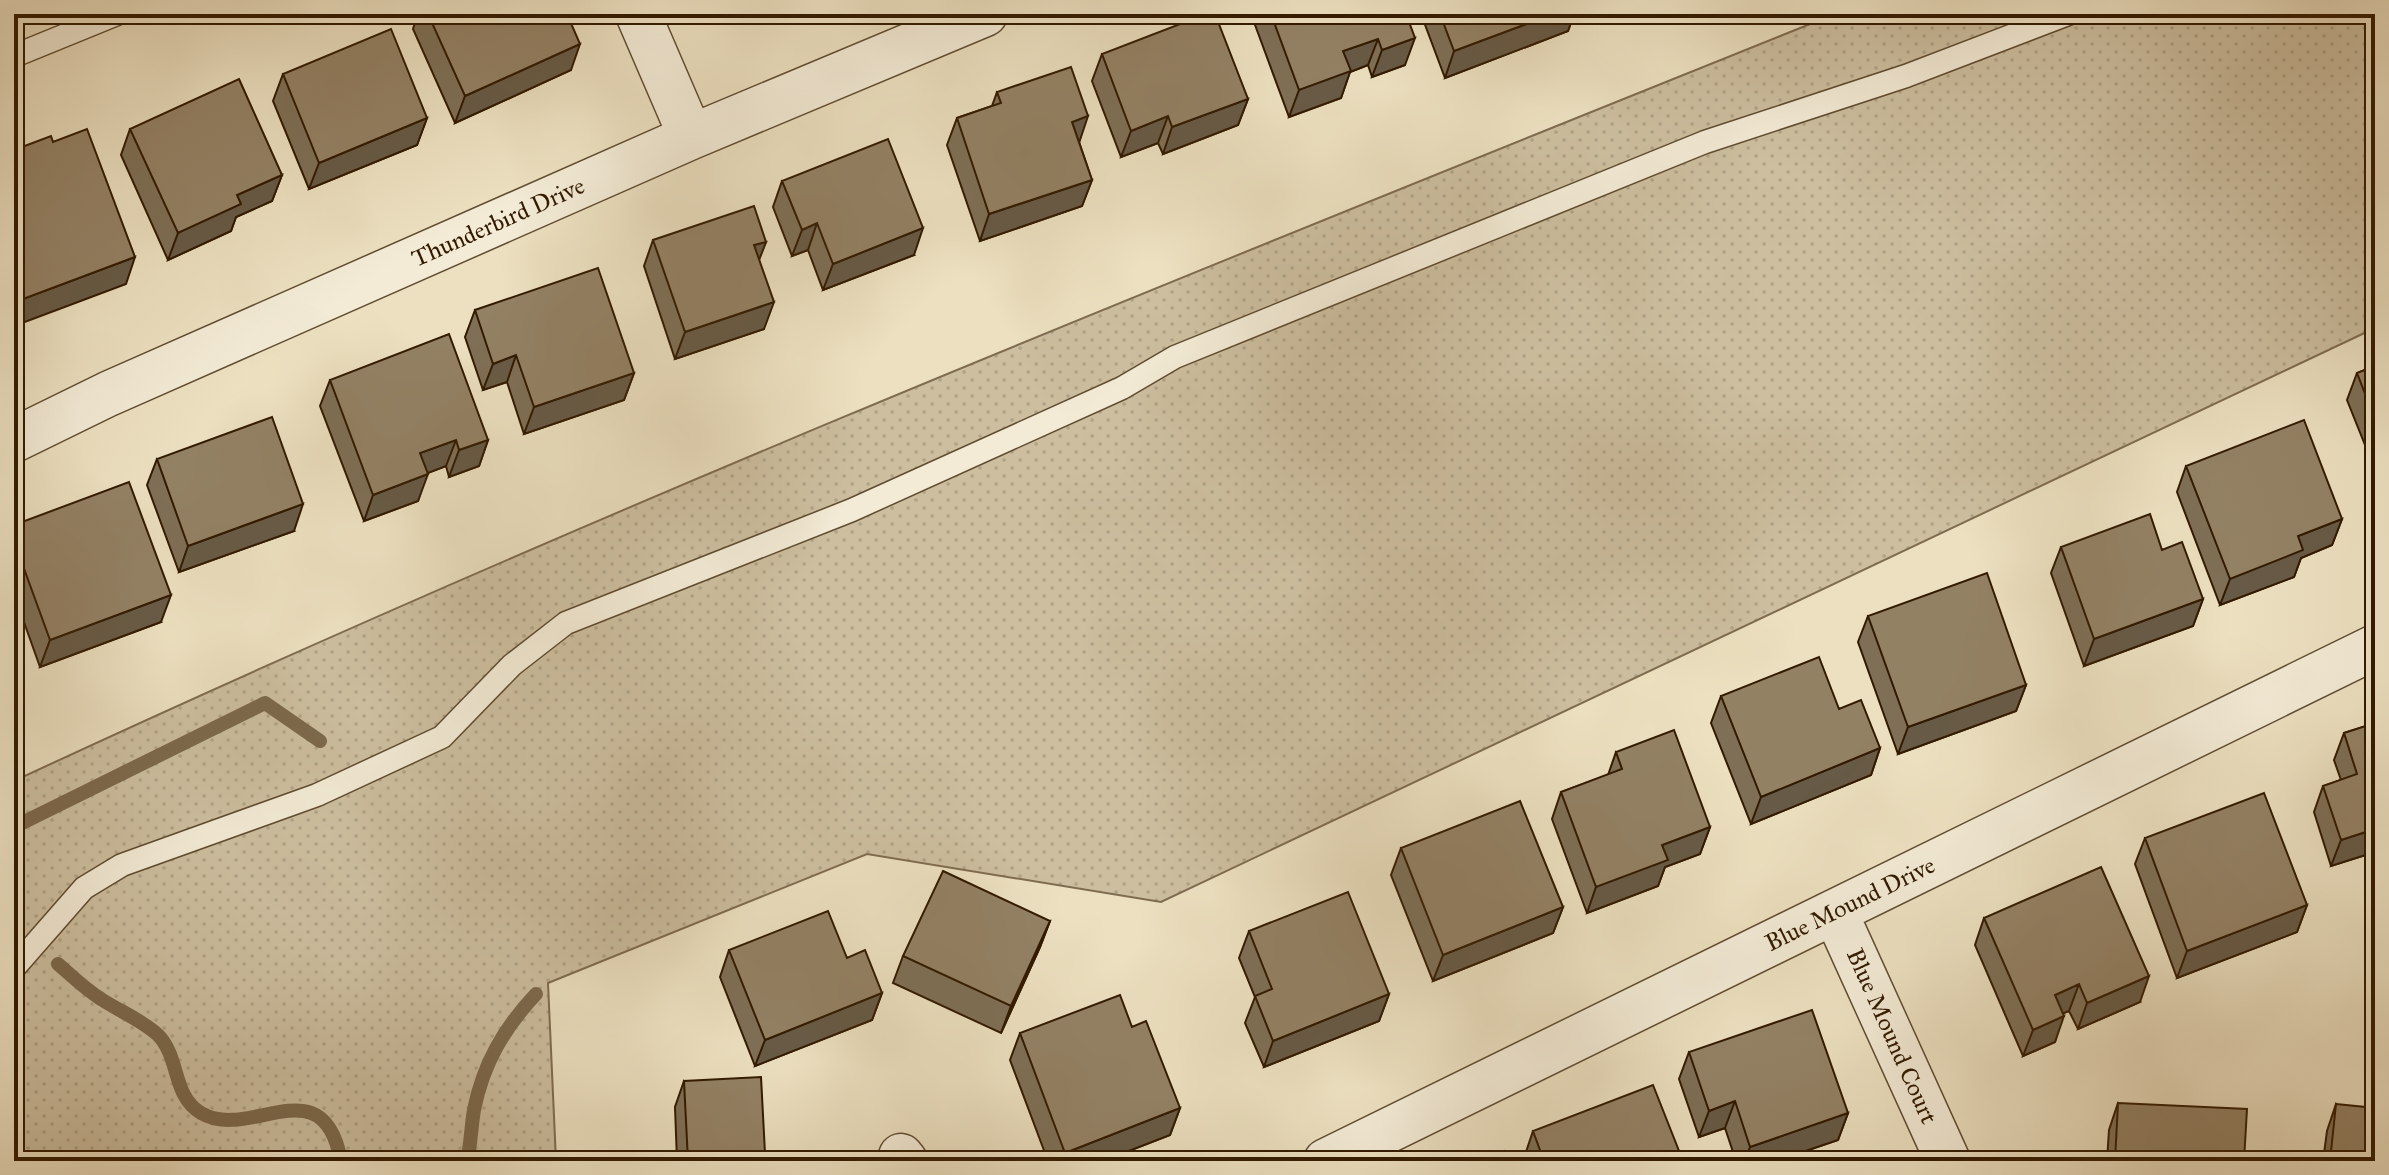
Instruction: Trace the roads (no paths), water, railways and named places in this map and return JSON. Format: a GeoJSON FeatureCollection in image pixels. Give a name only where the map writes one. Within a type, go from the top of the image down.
{"type":"FeatureCollection","features":[{"type":"Feature","properties":{"kind":"street"},"geometry":{"type":"LineString","coordinates":[[638,14],[691,137]]}},
{"type":"Feature","properties":{"kind":"street","name":"Thunderbird Drive"},"geometry":{"type":"LineString","coordinates":[[14,440],[123,387],[691,137],[985,14]]}},
{"type":"Feature","properties":{"kind":"street","name":"Blue Mound Drive"},"geometry":{"type":"LineString","coordinates":[[1326,1161],[2375,647]]}},
{"type":"Feature","properties":{"kind":"street","name":"Blue Mound Court"},"geometry":{"type":"LineString","coordinates":[[1835,912],[1948,1161]]}},
{"type":"Feature","properties":{"kind":"lane"},"geometry":{"type":"LineString","coordinates":[[14,56],[117,14]]}},
{"type":"Feature","properties":{"kind":"lane"},"geometry":{"type":"LineString","coordinates":[[14,968],[84,888],[122,865],[317,795],[442,737],[512,665],[566,623],[852,510],[1122,388],[1175,357],[1705,142],[1906,76],[2068,14]]}},
{"type":"Feature","properties":{"kind":"waterway"},"geometry":{"type":"LineString","coordinates":[[14,827],[265,703],[320,741]]}},
{"type":"Feature","properties":{"kind":"waterway"},"geometry":{"type":"LineString","coordinates":[[58,964],[95,995],[158,1035],[170,1054],[185,1097],[201,1113],[220,1119],[241,1119],[302,1111],[318,1117],[332,1132],[341,1161]]}},
{"type":"Feature","properties":{"kind":"waterway"},"geometry":{"type":"LineString","coordinates":[[467,1161],[474,1110],[489,1062],[514,1020],[536,994]]}}]}
